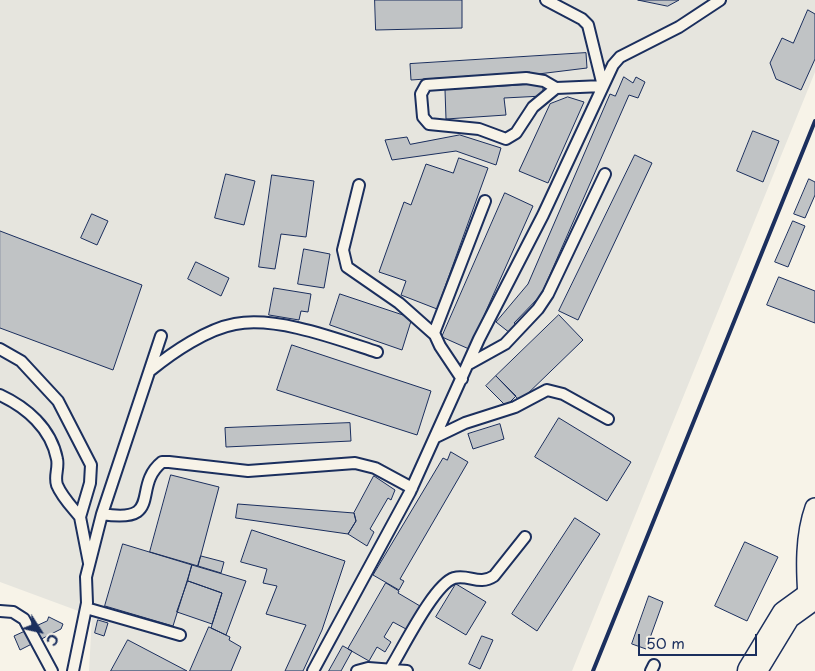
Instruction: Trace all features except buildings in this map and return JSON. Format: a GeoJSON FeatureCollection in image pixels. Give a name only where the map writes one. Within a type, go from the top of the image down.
{"type":"FeatureCollection","features":[{"type":"Feature","properties":{"kind":"main road"},"geometry":{"type":"LineString","coordinates":[[752,671],[786,616],[812,595]]}},
{"type":"Feature","properties":{"kind":"street"},"geometry":{"type":"LineString","coordinates":[[812,595],[806,573],[810,530],[815,508]]}},
{"type":"Feature","properties":{"kind":"lane"},"geometry":{"type":"LineString","coordinates":[[546,0],[582,19],[588,25],[603,86]]}},
{"type":"Feature","properties":{"kind":"lane"},"geometry":{"type":"LineString","coordinates":[[313,671],[412,488],[487,324],[544,215],[613,65],[620,57],[679,27],[720,0]]}},
{"type":"Feature","properties":{"kind":"lane"},"geometry":{"type":"LineString","coordinates":[[556,88],[533,108],[516,133],[506,139],[479,129],[434,126],[425,122],[423,117],[421,94],[426,85],[526,78],[544,81],[556,88],[603,86]]}},
{"type":"Feature","properties":{"kind":"lane"},"geometry":{"type":"LineString","coordinates":[[469,364],[505,344],[538,309],[548,294],[606,174]]}},
{"type":"Feature","properties":{"kind":"lane"},"geometry":{"type":"LineString","coordinates":[[359,185],[343,250],[347,266],[399,303],[435,336],[462,379]]}},
{"type":"Feature","properties":{"kind":"lane"},"geometry":{"type":"LineString","coordinates":[[435,336],[437,323],[485,201]]}},
{"type":"Feature","properties":{"kind":"lane"},"geometry":{"type":"LineString","coordinates":[[151,370],[186,346],[224,326],[237,324],[303,328],[377,352]]}},
{"type":"Feature","properties":{"kind":"lane"},"geometry":{"type":"LineString","coordinates":[[73,671],[86,608],[86,577],[102,514],[161,336]]}},
{"type":"Feature","properties":{"kind":"lane"},"geometry":{"type":"LineString","coordinates":[[0,350],[21,361],[58,401],[86,452],[93,472],[80,517]]}},
{"type":"Feature","properties":{"kind":"lane"},"geometry":{"type":"LineString","coordinates":[[436,437],[465,423],[515,407],[547,390],[563,394],[608,419]]}},
{"type":"Feature","properties":{"kind":"lane"},"geometry":{"type":"LineString","coordinates":[[0,395],[18,404],[41,425],[55,451],[58,461],[56,476],[58,487],[80,517],[89,564]]}},
{"type":"Feature","properties":{"kind":"lane"},"geometry":{"type":"LineString","coordinates":[[102,514],[127,517],[138,511],[145,499],[154,472],[162,462],[248,471],[356,463],[375,468],[412,488]]}},
{"type":"Feature","properties":{"kind":"lane"},"geometry":{"type":"LineString","coordinates":[[390,669],[430,600],[441,586],[447,581],[462,576],[478,581],[489,580],[525,537]]}},
{"type":"Feature","properties":{"kind":"lane"},"geometry":{"type":"LineString","coordinates":[[86,608],[180,635]]}},
{"type":"Feature","properties":{"kind":"lane"},"geometry":{"type":"LineString","coordinates":[[0,612],[13,612],[24,619],[52,671]]}},
{"type":"Feature","properties":{"kind":"lane"},"geometry":{"type":"LineString","coordinates":[[357,671],[368,668],[407,671]]}},
{"type":"Feature","properties":{"kind":"shaded area"},"geometry":{"type":"Polygon","coordinates":[[[0,0],[815,0],[815,72],[572,671],[89,671],[92,616],[0,582],[0,0]]]}},
{"type":"Feature","properties":{"kind":"railway"},"geometry":{"type":"LineString","coordinates":[[593,671],[815,121]]}}]}
